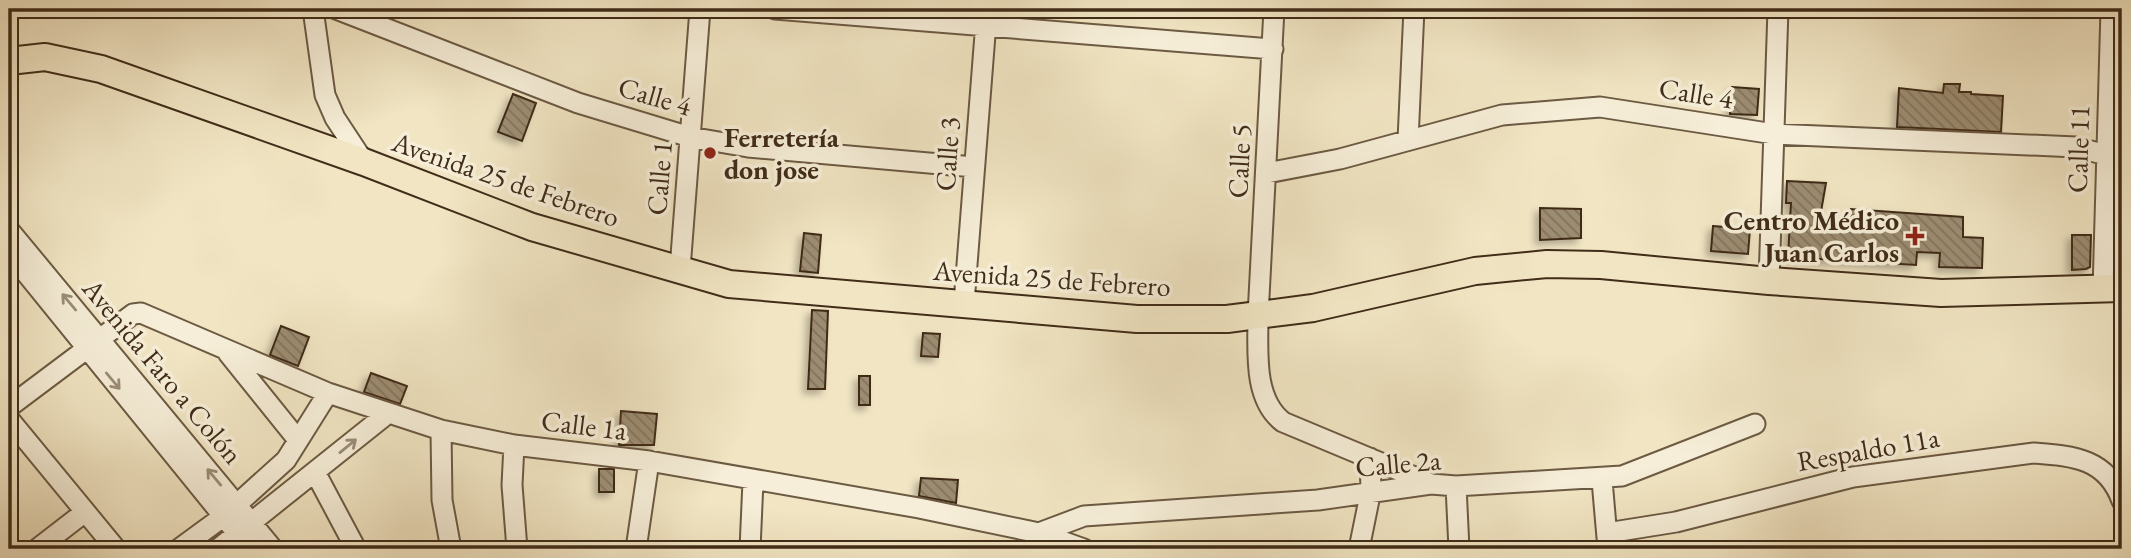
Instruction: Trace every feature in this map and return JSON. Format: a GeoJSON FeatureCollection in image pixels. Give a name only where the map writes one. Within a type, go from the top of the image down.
{"type":"FeatureCollection","features":[{"type":"Feature","properties":{"kind":"main road","name":"Avenida 25 de Febrero"},"geometry":{"type":"LineString","coordinates":[[9,61],[45,57],[101,69],[364,162],[532,227],[729,284],[1137,319],[1227,319],[1313,309],[1475,271],[1547,264],[1601,265],[1769,281],[1941,293],[2113,289]]}},
{"type":"Feature","properties":{"kind":"street"},"geometry":{"type":"LineString","coordinates":[[313,9],[325,95],[335,118],[364,162]]}},
{"type":"Feature","properties":{"kind":"street","name":"Calle 4"},"geometry":{"type":"LineString","coordinates":[[336,9],[578,103],[690,137],[748,147],[974,167]]}},
{"type":"Feature","properties":{"kind":"street","name":"Calle 1"},"geometry":{"type":"LineString","coordinates":[[680,269],[701,9]]}},
{"type":"Feature","properties":{"kind":"street"},"geometry":{"type":"LineString","coordinates":[[775,9],[986,17],[1273,49]]}},
{"type":"Feature","properties":{"kind":"street","name":"Calle 5"},"geometry":{"type":"LineString","coordinates":[[1275,9],[1258,316],[1258,354],[1264,395],[1271,413],[1283,422],[1370,458]]}},
{"type":"Feature","properties":{"kind":"street"},"geometry":{"type":"LineString","coordinates":[[1408,140],[1414,9]]}},
{"type":"Feature","properties":{"kind":"street"},"geometry":{"type":"LineString","coordinates":[[1769,281],[1778,9]]}},
{"type":"Feature","properties":{"kind":"street","name":"Calle 11"},"geometry":{"type":"LineString","coordinates":[[2111,9],[2113,289]]}},
{"type":"Feature","properties":{"kind":"street","name":"Calle 3"},"geometry":{"type":"LineString","coordinates":[[964,303],[986,17]]}},
{"type":"Feature","properties":{"kind":"street","name":"Calle 4"},"geometry":{"type":"LineString","coordinates":[[1267,173],[1340,159],[1502,115],[1601,107],[1774,134],[2076,147],[2114,156]]}},
{"type":"Feature","properties":{"kind":"street","name":"Avenida Faro a Colón"},"geometry":{"type":"LineString","coordinates":[[9,230],[14,250],[244,528],[272,549]]}},
{"type":"Feature","properties":{"kind":"street","name":"Calle 1a"},"geometry":{"type":"LineString","coordinates":[[93,344],[133,314],[141,313],[328,393],[440,430],[514,445],[649,461],[919,508],[1038,541],[1084,549]]}},
{"type":"Feature","properties":{"kind":"street"},"geometry":{"type":"LineString","coordinates":[[9,407],[93,344]]}},
{"type":"Feature","properties":{"kind":"street"},"geometry":{"type":"LineString","coordinates":[[225,349],[298,440]]}},
{"type":"Feature","properties":{"kind":"street"},"geometry":{"type":"LineString","coordinates":[[178,549],[230,510],[286,460],[328,393]]}},
{"type":"Feature","properties":{"kind":"street"},"geometry":{"type":"LineString","coordinates":[[218,549],[387,414]]}},
{"type":"Feature","properties":{"kind":"street"},"geometry":{"type":"LineString","coordinates":[[9,419],[116,549]]}},
{"type":"Feature","properties":{"kind":"street","name":"Calle 2a"},"geometry":{"type":"LineString","coordinates":[[1038,541],[1084,516],[1318,500],[1371,490],[1431,484],[1456,486],[1602,480],[1622,476],[1755,424]]}},
{"type":"Feature","properties":{"kind":"street"},"geometry":{"type":"LineString","coordinates":[[440,430],[442,500],[451,549]]}},
{"type":"Feature","properties":{"kind":"street"},"geometry":{"type":"LineString","coordinates":[[514,445],[512,485],[517,549]]}},
{"type":"Feature","properties":{"kind":"street","name":"Respaldo 11a"},"geometry":{"type":"LineString","coordinates":[[1608,541],[1853,477],[2034,453],[2057,454],[2101,467],[2115,482],[2122,500]]}},
{"type":"Feature","properties":{"kind":"street"},"geometry":{"type":"LineString","coordinates":[[1359,549],[1371,490],[1370,458],[1431,484]]}},
{"type":"Feature","properties":{"kind":"street"},"geometry":{"type":"LineString","coordinates":[[636,549],[649,461]]}},
{"type":"Feature","properties":{"kind":"street"},"geometry":{"type":"LineString","coordinates":[[315,472],[356,549]]}},
{"type":"Feature","properties":{"kind":"street"},"geometry":{"type":"LineString","coordinates":[[1602,480],[1608,541]]}},
{"type":"Feature","properties":{"kind":"street"},"geometry":{"type":"LineString","coordinates":[[750,549],[753,481]]}},
{"type":"Feature","properties":{"kind":"street"},"geometry":{"type":"LineString","coordinates":[[1456,486],[1459,549]]}},
{"type":"Feature","properties":{"kind":"street"},"geometry":{"type":"LineString","coordinates":[[37,549],[85,512]]}},
{"type":"Feature","properties":{"kind":"street","name":"Avenida Faro a Colón"},"geometry":{"type":"LineString","coordinates":[[244,528],[250,549]]}},
{"type":"Feature","properties":{"kind":"building"},"geometry":{"type":"Polygon","coordinates":[[[1944,84],[1960,84],[1959,92],[2003,96],[2001,132],[1897,127],[1899,88],[1943,93],[1944,84]]]}},
{"type":"Feature","properties":{"kind":"building"},"geometry":{"type":"Polygon","coordinates":[[[1732,87],[1759,89],[1757,115],[1730,114],[1732,87]]]}},
{"type":"Feature","properties":{"kind":"building"},"geometry":{"type":"Polygon","coordinates":[[[513,94],[536,103],[522,141],[498,132],[513,94]]]}},
{"type":"Feature","properties":{"kind":"building"},"geometry":{"type":"Polygon","coordinates":[[[1787,181],[1826,183],[1818,229],[1850,230],[1851,209],[1963,217],[1963,237],[1983,238],[1982,268],[1939,267],[1940,253],[1917,252],[1916,265],[1788,257],[1791,203],[1786,203],[1787,181]]]}},
{"type":"Feature","properties":{"kind":"building"},"geometry":{"type":"Polygon","coordinates":[[[1540,208],[1581,209],[1581,238],[1540,240],[1540,208]]]}},
{"type":"Feature","properties":{"kind":"building"},"geometry":{"type":"Polygon","coordinates":[[[1713,226],[1750,229],[1748,254],[1711,251],[1713,226]]]}},
{"type":"Feature","properties":{"kind":"building"},"geometry":{"type":"Polygon","coordinates":[[[804,233],[821,235],[818,273],[800,271],[804,233]]]}},
{"type":"Feature","properties":{"kind":"building"},"geometry":{"type":"Polygon","coordinates":[[[2072,235],[2091,235],[2090,267],[2086,269],[2072,270],[2072,235]]]}},
{"type":"Feature","properties":{"kind":"building"},"geometry":{"type":"Polygon","coordinates":[[[812,310],[828,311],[825,389],[808,389],[812,310]]]}},
{"type":"Feature","properties":{"kind":"building"},"geometry":{"type":"Polygon","coordinates":[[[281,326],[309,337],[298,366],[270,355],[281,326]]]}},
{"type":"Feature","properties":{"kind":"building"},"geometry":{"type":"Polygon","coordinates":[[[923,333],[940,334],[938,357],[921,356],[923,333]]]}},
{"type":"Feature","properties":{"kind":"building"},"geometry":{"type":"Polygon","coordinates":[[[371,373],[407,386],[400,404],[364,392],[371,373]]]}},
{"type":"Feature","properties":{"kind":"building"},"geometry":{"type":"Polygon","coordinates":[[[859,376],[870,376],[870,405],[859,405],[859,376]]]}},
{"type":"Feature","properties":{"kind":"building"},"geometry":{"type":"Polygon","coordinates":[[[621,411],[657,414],[654,445],[619,445],[621,411]]]}},
{"type":"Feature","properties":{"kind":"building"},"geometry":{"type":"Polygon","coordinates":[[[599,469],[614,469],[614,492],[599,492],[599,469]]]}},
{"type":"Feature","properties":{"kind":"building"},"geometry":{"type":"Polygon","coordinates":[[[921,478],[958,480],[956,503],[919,496],[921,478]]]}},
{"type":"Feature","properties":{"kind":"place","name":"Ferretería don jose"},"geometry":{"type":"Point","coordinates":[710,153]}},
{"type":"Feature","properties":{"kind":"place","name":"Centro Médico Juan Carlos"},"geometry":{"type":"Point","coordinates":[1915,236]}}]}
